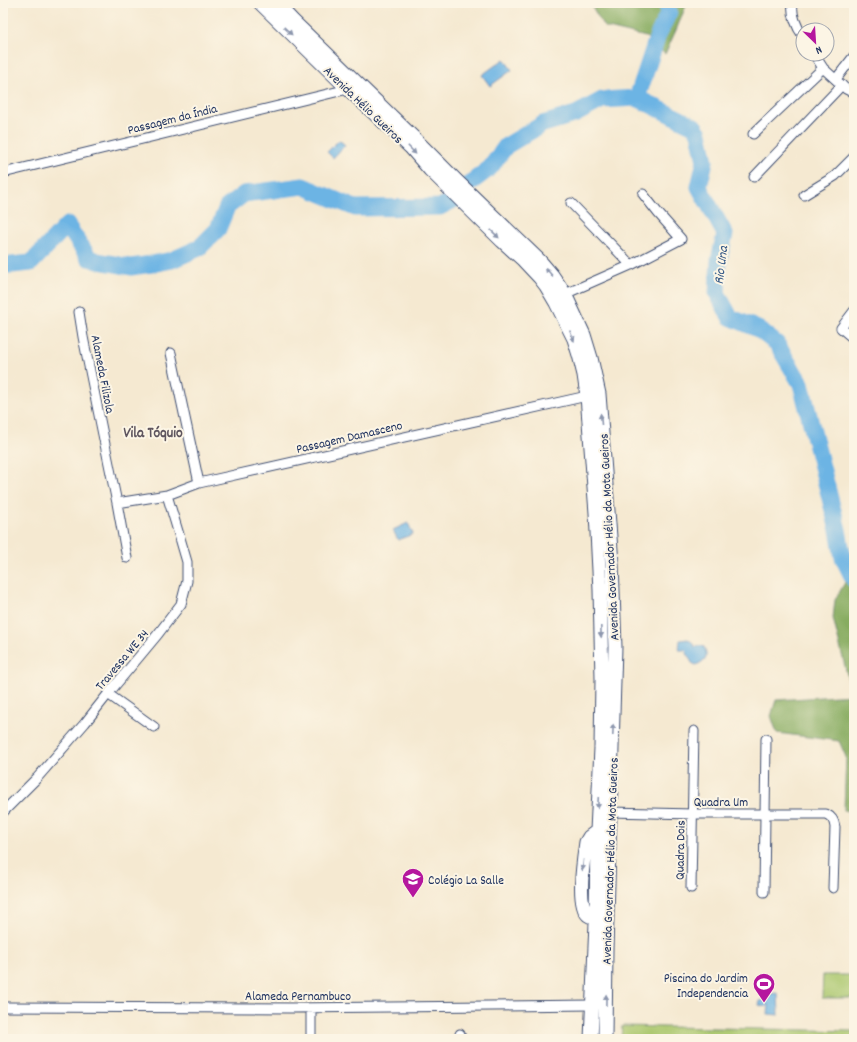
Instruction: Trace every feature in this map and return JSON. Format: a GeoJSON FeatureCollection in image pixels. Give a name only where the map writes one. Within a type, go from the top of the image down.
{"type":"FeatureCollection","features":[{"type":"Feature","properties":{"kind":"main road","name":"Avenida Hélio Gueiros"},"geometry":{"type":"LineString","coordinates":[[260,3],[411,148],[430,170],[453,186]]}},
{"type":"Feature","properties":{"kind":"main road","name":"Avenida Hélio Gueiros"},"geometry":{"type":"LineString","coordinates":[[276,3],[414,138],[453,186],[470,202]]}},
{"type":"Feature","properties":{"kind":"main road"},"geometry":{"type":"LineString","coordinates":[[285,3],[293,21]]}},
{"type":"Feature","properties":{"kind":"main road","name":"Avenida Governador Hélio da Mota Gueiros"},"geometry":{"type":"LineString","coordinates":[[470,202],[521,242],[552,275],[565,294],[584,334],[599,394],[612,563],[615,647],[610,812],[602,918],[605,1039]]}},
{"type":"Feature","properties":{"kind":"main road","name":"Avenida Governador Hélio da Mota Gueiros"},"geometry":{"type":"LineString","coordinates":[[470,202],[546,286],[574,339],[584,375],[596,513],[602,644],[602,679],[601,748],[597,830],[586,842],[582,902],[589,916],[602,918]]}},
{"type":"Feature","properties":{"kind":"main road"},"geometry":{"type":"LineString","coordinates":[[591,1039],[592,1005],[602,918]]}},
{"type":"Feature","properties":{"kind":"street"},"geometry":{"type":"LineString","coordinates":[[793,3],[792,8],[795,22]]}},
{"type":"Feature","properties":{"kind":"street"},"geometry":{"type":"LineString","coordinates":[[754,177],[839,82],[854,56]]}},
{"type":"Feature","properties":{"kind":"street"},"geometry":{"type":"LineString","coordinates":[[819,62],[823,68],[854,93]]}},
{"type":"Feature","properties":{"kind":"street"},"geometry":{"type":"LineString","coordinates":[[753,134],[823,68]]}},
{"type":"Feature","properties":{"kind":"street","name":"Passagem da Índia"},"geometry":{"type":"LineString","coordinates":[[3,173],[348,89]]}},
{"type":"Feature","properties":{"kind":"street"},"geometry":{"type":"LineString","coordinates":[[804,195],[835,176],[854,158]]}},
{"type":"Feature","properties":{"kind":"street"},"geometry":{"type":"LineString","coordinates":[[565,294],[631,265],[681,239],[643,194]]}},
{"type":"Feature","properties":{"kind":"street"},"geometry":{"type":"LineString","coordinates":[[571,203],[631,265]]}},
{"type":"Feature","properties":{"kind":"street"},"geometry":{"type":"LineString","coordinates":[[854,311],[841,328],[854,339]]}},
{"type":"Feature","properties":{"kind":"street","name":"Alameda Filizola"},"geometry":{"type":"LineString","coordinates":[[79,312],[118,504],[127,558]]}},
{"type":"Feature","properties":{"kind":"street"},"geometry":{"type":"LineString","coordinates":[[171,353],[199,483]]}},
{"type":"Feature","properties":{"kind":"street","name":"Passagem Damasceno"},"geometry":{"type":"LineString","coordinates":[[118,504],[167,495],[199,483],[587,396]]}},
{"type":"Feature","properties":{"kind":"street","name":"Travessa WE 34"},"geometry":{"type":"LineString","coordinates":[[3,812],[37,778],[85,723],[181,604],[187,581],[186,562],[167,495]]}},
{"type":"Feature","properties":{"kind":"street"},"geometry":{"type":"LineString","coordinates":[[108,694],[154,727]]}},
{"type":"Feature","properties":{"kind":"street","name":"Quadra Dois"},"geometry":{"type":"LineString","coordinates":[[691,888],[694,731]]}},
{"type":"Feature","properties":{"kind":"street"},"geometry":{"type":"LineString","coordinates":[[764,892],[766,739]]}},
{"type":"Feature","properties":{"kind":"street","name":"Quadra Um"},"geometry":{"type":"LineString","coordinates":[[610,812],[693,814],[826,814],[834,821],[835,827],[833,888]]}},
{"type":"Feature","properties":{"kind":"street","name":"Alameda Pernambuco"},"geometry":{"type":"LineString","coordinates":[[3,1007],[311,1008],[592,1005]]}},
{"type":"Feature","properties":{"kind":"street"},"geometry":{"type":"LineString","coordinates":[[311,1008],[311,1039]]}},
{"type":"Feature","properties":{"kind":"green space"},"geometry":{"type":"Polygon","coordinates":[[[590,3],[687,3],[665,54],[646,37],[604,27],[590,3]]]}},
{"type":"Feature","properties":{"kind":"green space"},"geometry":{"type":"Polygon","coordinates":[[[854,576],[854,812],[844,810],[846,757],[839,741],[777,733],[771,716],[776,700],[852,695],[833,618],[835,600],[847,579],[854,576]]]}},
{"type":"Feature","properties":{"kind":"green space"},"geometry":{"type":"Polygon","coordinates":[[[823,975],[854,975],[854,998],[822,998],[823,975]]]}},
{"type":"Feature","properties":{"kind":"green space"},"geometry":{"type":"Polygon","coordinates":[[[622,1026],[854,1031],[854,1039],[621,1039],[622,1026]]]}},
{"type":"Feature","properties":{"kind":"water"},"geometry":{"type":"Polygon","coordinates":[[[504,59],[512,70],[490,86],[482,75],[504,59]]]}},
{"type":"Feature","properties":{"kind":"water"},"geometry":{"type":"Polygon","coordinates":[[[339,140],[345,145],[333,158],[327,152],[339,140]]]}},
{"type":"Feature","properties":{"kind":"water"},"geometry":{"type":"Polygon","coordinates":[[[408,523],[413,534],[398,540],[393,530],[408,523]]]}},
{"type":"Feature","properties":{"kind":"water"},"geometry":{"type":"Polygon","coordinates":[[[688,639],[694,644],[695,647],[704,647],[706,653],[706,656],[702,662],[696,665],[692,663],[686,650],[679,650],[680,640],[688,639]]]}},
{"type":"Feature","properties":{"kind":"water","name":"Piscina do Jardim Independencia"},"geometry":{"type":"Polygon","coordinates":[[[778,993],[779,1015],[768,1014],[769,1004],[766,1007],[759,1005],[760,1001],[764,1000],[766,994],[778,993]]]}},
{"type":"Feature","properties":{"kind":"waterway","name":"Rio Una"},"geometry":{"type":"LineString","coordinates":[[666,3],[669,12],[658,35],[637,98],[694,126],[699,133],[705,161],[699,187],[725,234],[719,260],[717,293],[730,317],[758,329],[777,344],[801,384],[838,530],[843,558],[854,580]]}},
{"type":"Feature","properties":{"kind":"waterway"},"geometry":{"type":"LineString","coordinates":[[3,265],[31,263],[67,225],[89,258],[131,267],[172,260],[199,248],[218,229],[227,207],[244,194],[303,186],[355,208],[440,207],[455,199],[469,184],[490,168],[506,146],[543,124],[576,114],[602,100],[637,98]]}},
{"type":"Feature","properties":{"kind":"place","name":"Colégio La Salle"},"geometry":{"type":"Point","coordinates":[413,898]}},
{"type":"Feature","properties":{"kind":"place","name":"Piscina do Jardim Independencia"},"geometry":{"type":"Point","coordinates":[764,1004]}},
{"type":"Feature","properties":{"kind":"district","name":"Vila Tóquio"},"geometry":{"type":"Point","coordinates":[153,432]}}]}
